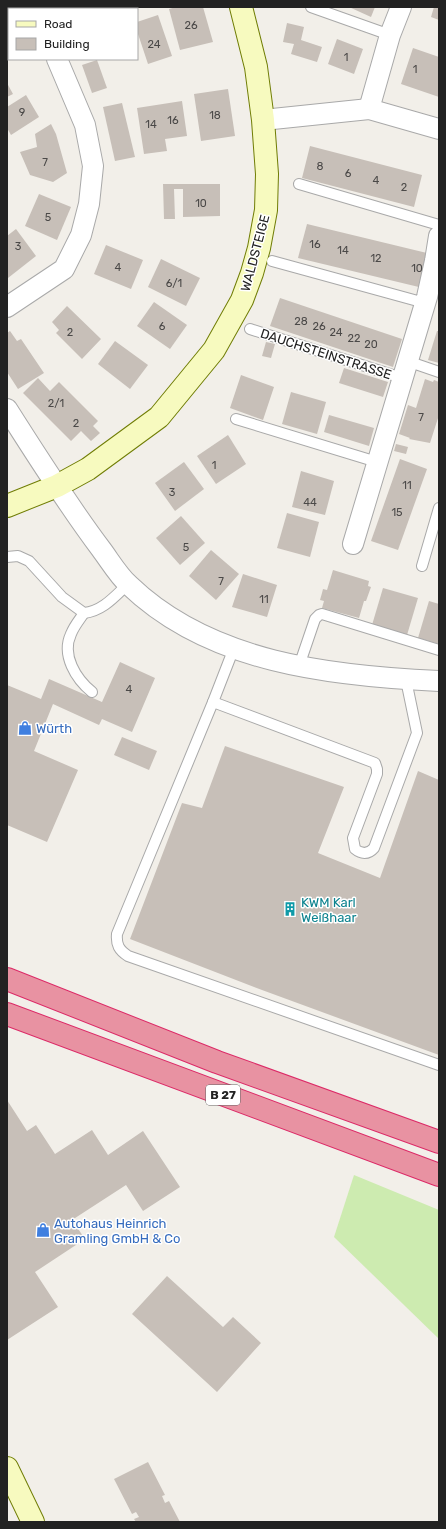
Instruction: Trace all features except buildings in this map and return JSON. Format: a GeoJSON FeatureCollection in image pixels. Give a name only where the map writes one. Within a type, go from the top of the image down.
{"type":"FeatureCollection","features":[{"type":"Feature","properties":{"kind":"highway","name":"B 27"},"geometry":{"type":"LineString","coordinates":[[7,979],[217,1062],[439,1142]]}},
{"type":"Feature","properties":{"kind":"highway","name":"B 27"},"geometry":{"type":"LineString","coordinates":[[7,1014],[439,1175]]}},
{"type":"Feature","properties":{"kind":"highway"},"geometry":{"type":"LineString","coordinates":[[407,1131],[439,1126]]}},
{"type":"Feature","properties":{"kind":"street","name":"WALDSTEIGE"},"geometry":{"type":"LineString","coordinates":[[7,506],[57,486],[88,469],[159,417],[218,344],[242,300],[259,248],[266,210],[268,174],[256,67],[241,7]]}},
{"type":"Feature","properties":{"kind":"street"},"geometry":{"type":"LineString","coordinates":[[369,110],[390,35],[400,7]]}},
{"type":"Feature","properties":{"kind":"street"},"geometry":{"type":"LineString","coordinates":[[7,307],[64,269],[81,235],[89,204],[93,166],[85,126],[57,60]]}},
{"type":"Feature","properties":{"kind":"street"},"geometry":{"type":"LineString","coordinates":[[263,120],[369,110],[439,130]]}},
{"type":"Feature","properties":{"kind":"street","name":"DAUCHSTEINSTRASSE"},"geometry":{"type":"LineString","coordinates":[[353,544],[405,370],[430,300],[439,236]]}},
{"type":"Feature","properties":{"kind":"street"},"geometry":{"type":"LineString","coordinates":[[7,409],[91,536],[128,584],[156,607],[187,628],[234,648],[276,661],[299,666],[406,680],[439,681]]}},
{"type":"Feature","properties":{"kind":"street"},"geometry":{"type":"LineString","coordinates":[[7,1468],[32,1522]]}},
{"type":"Feature","properties":{"kind":"lane"},"geometry":{"type":"LineString","coordinates":[[311,7],[390,35]]}},
{"type":"Feature","properties":{"kind":"lane"},"geometry":{"type":"LineString","coordinates":[[299,184],[439,225]]}},
{"type":"Feature","properties":{"kind":"lane"},"geometry":{"type":"LineString","coordinates":[[272,261],[430,300]]}},
{"type":"Feature","properties":{"kind":"lane","name":"DAUCHSTEINSTRASSE"},"geometry":{"type":"LineString","coordinates":[[250,329],[405,370]]}},
{"type":"Feature","properties":{"kind":"lane"},"geometry":{"type":"LineString","coordinates":[[405,370],[439,372]]}},
{"type":"Feature","properties":{"kind":"lane"},"geometry":{"type":"LineString","coordinates":[[236,419],[377,462]]}},
{"type":"Feature","properties":{"kind":"lane"},"geometry":{"type":"LineString","coordinates":[[422,566],[439,508]]}},
{"type":"Feature","properties":{"kind":"lane"},"geometry":{"type":"LineString","coordinates":[[7,557],[18,556],[29,561],[62,597],[84,612],[90,612],[101,607],[128,584]]}},
{"type":"Feature","properties":{"kind":"lane"},"geometry":{"type":"LineString","coordinates":[[84,612],[71,633],[68,649],[70,663],[76,675],[92,692]]}},
{"type":"Feature","properties":{"kind":"lane"},"geometry":{"type":"LineString","coordinates":[[299,666],[315,619],[318,615],[322,614],[439,650]]}},
{"type":"Feature","properties":{"kind":"lane"},"geometry":{"type":"LineString","coordinates":[[234,648],[117,934],[116,940],[118,946],[128,956],[439,1065]]}},
{"type":"Feature","properties":{"kind":"lane"},"geometry":{"type":"LineString","coordinates":[[213,702],[374,763],[377,769],[377,774],[353,838],[355,848],[365,854],[372,851],[374,848],[417,733],[406,680]]}},
{"type":"Feature","properties":{"kind":"green space"},"geometry":{"type":"Polygon","coordinates":[[[354,1175],[439,1210],[439,1339],[334,1237],[354,1175]]]}},
{"type":"Feature","properties":{"kind":"place","name":"Würth"},"geometry":{"type":"Point","coordinates":[25,728]}},
{"type":"Feature","properties":{"kind":"place","name":"KWM Karl Weißhaar"},"geometry":{"type":"Point","coordinates":[290,909]}},
{"type":"Feature","properties":{"kind":"place","name":"Autohaus Heinrich Gramling GmbH & Co"},"geometry":{"type":"Point","coordinates":[43,1230]}}]}
